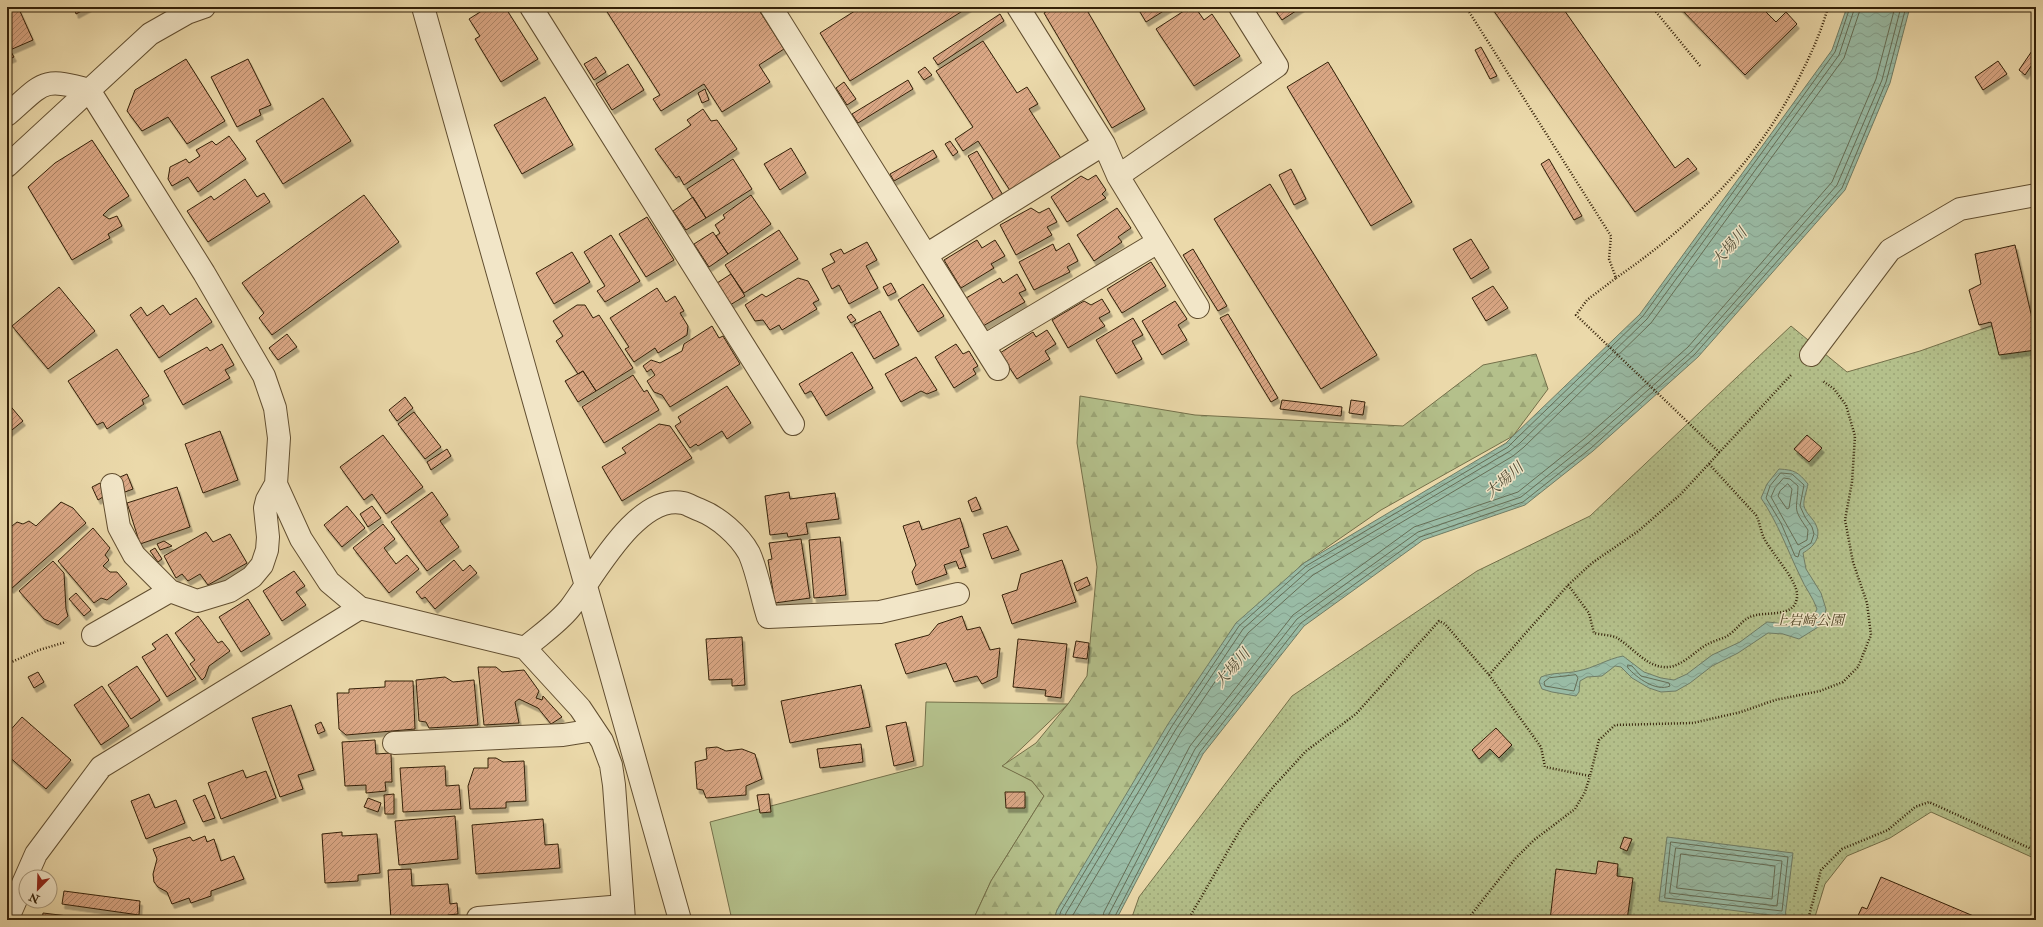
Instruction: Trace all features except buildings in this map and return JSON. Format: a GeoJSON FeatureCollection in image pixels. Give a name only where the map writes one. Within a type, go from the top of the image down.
{"type":"FeatureCollection","features":[{"type":"Feature","properties":{"kind":"street"},"geometry":{"type":"LineString","coordinates":[[7,166],[150,34],[187,13],[204,7]]}},
{"type":"Feature","properties":{"kind":"street"},"geometry":{"type":"LineString","coordinates":[[423,7],[680,920]]}},
{"type":"Feature","properties":{"kind":"street"},"geometry":{"type":"LineString","coordinates":[[531,7],[794,424]]}},
{"type":"Feature","properties":{"kind":"street"},"geometry":{"type":"LineString","coordinates":[[771,7],[998,369]]}},
{"type":"Feature","properties":{"kind":"street"},"geometry":{"type":"LineString","coordinates":[[1018,7],[1104,144],[1118,176],[1198,307]]}},
{"type":"Feature","properties":{"kind":"street"},"geometry":{"type":"LineString","coordinates":[[1118,176],[1277,66],[1240,7]]}},
{"type":"Feature","properties":{"kind":"street"},"geometry":{"type":"LineString","coordinates":[[7,115],[41,85],[52,82],[64,83],[89,90],[204,273],[264,376],[275,408],[278,430],[278,464],[276,484],[267,500],[265,508],[268,537],[267,550],[262,564],[252,577],[230,591],[197,601],[170,591],[150,572],[130,548],[119,527],[112,485]]}},
{"type":"Feature","properties":{"kind":"street"},"geometry":{"type":"LineString","coordinates":[[926,255],[1104,144]]}},
{"type":"Feature","properties":{"kind":"street"},"geometry":{"type":"LineString","coordinates":[[1806,359],[1890,250],[1960,208],[2036,195]]}},
{"type":"Feature","properties":{"kind":"street"},"geometry":{"type":"LineString","coordinates":[[984,346],[1158,242]]}},
{"type":"Feature","properties":{"kind":"street"},"geometry":{"type":"LineString","coordinates":[[276,484],[301,539],[328,582],[360,608],[525,648],[580,708],[602,742],[608,759],[614,785],[623,913],[478,918],[478,920]]}},
{"type":"Feature","properties":{"kind":"street"},"geometry":{"type":"LineString","coordinates":[[525,648],[551,627],[570,608],[618,539],[635,523],[656,507],[671,503],[682,503],[702,511],[725,525],[740,540],[749,554],[768,617],[880,612],[958,594]]}},
{"type":"Feature","properties":{"kind":"street"},"geometry":{"type":"LineString","coordinates":[[93,635],[170,591]]}},
{"type":"Feature","properties":{"kind":"street"},"geometry":{"type":"LineString","coordinates":[[7,920],[36,854],[101,768],[360,608]]}},
{"type":"Feature","properties":{"kind":"street"},"geometry":{"type":"LineString","coordinates":[[394,743],[563,735],[594,730]]}},
{"type":"Feature","properties":{"kind":"path"},"geometry":{"type":"LineString","coordinates":[[1466,7],[1611,236],[1609,259],[1616,278]]}},
{"type":"Feature","properties":{"kind":"path"},"geometry":{"type":"LineString","coordinates":[[1652,7],[1701,66]]}},
{"type":"Feature","properties":{"kind":"path"},"geometry":{"type":"LineString","coordinates":[[1720,453],[1576,315],[1587,300],[1654,252],[1722,190],[1762,141],[1788,100],[1813,51],[1828,7]]}},
{"type":"Feature","properties":{"kind":"path"},"geometry":{"type":"LineString","coordinates":[[1467,920],[1514,859],[1534,840],[1575,809],[1585,792],[1599,740],[1615,725],[1693,723],[1741,712],[1774,700],[1820,691],[1843,682],[1858,667],[1871,635],[1867,603],[1853,562],[1845,520],[1852,482],[1855,436],[1846,405],[1834,389],[1806,359],[1680,495],[1637,532],[1592,563],[1568,585],[1489,675]]}},
{"type":"Feature","properties":{"kind":"path"},"geometry":{"type":"LineString","coordinates":[[1568,585],[1589,613],[1594,633],[1616,637],[1644,659],[1663,667],[1679,664],[1707,644],[1729,635],[1745,620],[1755,614],[1783,613],[1792,607],[1797,595],[1793,583],[1763,536],[1760,522],[1756,515],[1710,464]]}},
{"type":"Feature","properties":{"kind":"path"},"geometry":{"type":"LineString","coordinates":[[1188,920],[1243,825],[1274,786],[1306,751],[1356,714],[1440,621],[1445,624],[1489,675],[1541,747],[1545,767],[1590,776]]}},
{"type":"Feature","properties":{"kind":"path"},"geometry":{"type":"LineString","coordinates":[[7,664],[39,650],[93,635]]}},
{"type":"Feature","properties":{"kind":"path"},"geometry":{"type":"LineString","coordinates":[[1808,920],[1821,870],[1842,849],[1888,830],[1914,807],[1929,802],[2036,851]]}},
{"type":"Feature","properties":{"kind":"green space","name":"上岩崎公園"},"geometry":{"type":"Polygon","coordinates":[[[2036,310],[2036,859],[1931,812],[1890,838],[1847,856],[1825,884],[1814,920],[1131,920],[1139,897],[1292,696],[1477,571],[1590,516],[1791,326],[1847,372],[1920,351],[2036,310]]]}},
{"type":"Feature","properties":{"kind":"green space"},"geometry":{"type":"Polygon","coordinates":[[[1536,354],[1548,389],[1513,436],[1381,510],[1300,566],[1057,910],[1054,920],[973,920],[991,881],[1044,796],[1032,781],[1002,766],[1036,743],[1068,704],[1087,676],[1097,567],[1077,443],[1080,396],[1195,415],[1403,426],[1483,365],[1536,354]]]}},
{"type":"Feature","properties":{"kind":"green space"},"geometry":{"type":"Polygon","coordinates":[[[926,702],[1068,704],[1003,766],[1032,781],[1044,796],[991,881],[973,920],[732,920],[710,822],[923,766],[926,702]]]}},
{"type":"Feature","properties":{"kind":"water","name":"大場川"},"geometry":{"type":"Polygon","coordinates":[[[1847,7],[1910,7],[1890,83],[1845,190],[1698,357],[1593,451],[1525,505],[1423,540],[1304,626],[1203,754],[1116,920],[1054,920],[1057,910],[1168,724],[1236,623],[1304,563],[1506,443],[1640,314],[1832,50],[1847,7]]]}},
{"type":"Feature","properties":{"kind":"water"},"geometry":{"type":"Polygon","coordinates":[[[1779,469],[1796,472],[1808,484],[1804,506],[1816,525],[1818,534],[1816,542],[1803,553],[1806,569],[1821,593],[1826,609],[1823,624],[1799,639],[1783,634],[1768,633],[1738,653],[1712,666],[1690,683],[1676,691],[1661,692],[1649,688],[1632,678],[1621,667],[1615,666],[1602,676],[1587,677],[1580,681],[1579,692],[1576,696],[1542,689],[1539,682],[1541,677],[1550,674],[1584,670],[1611,659],[1623,656],[1644,672],[1661,678],[1674,680],[1687,674],[1712,655],[1740,642],[1767,622],[1796,625],[1808,622],[1813,617],[1817,609],[1767,507],[1761,498],[1767,484],[1779,469]]]}},
{"type":"Feature","properties":{"kind":"water"},"geometry":{"type":"Polygon","coordinates":[[[1667,837],[1793,853],[1785,917],[1659,901],[1667,837]]]}}]}
